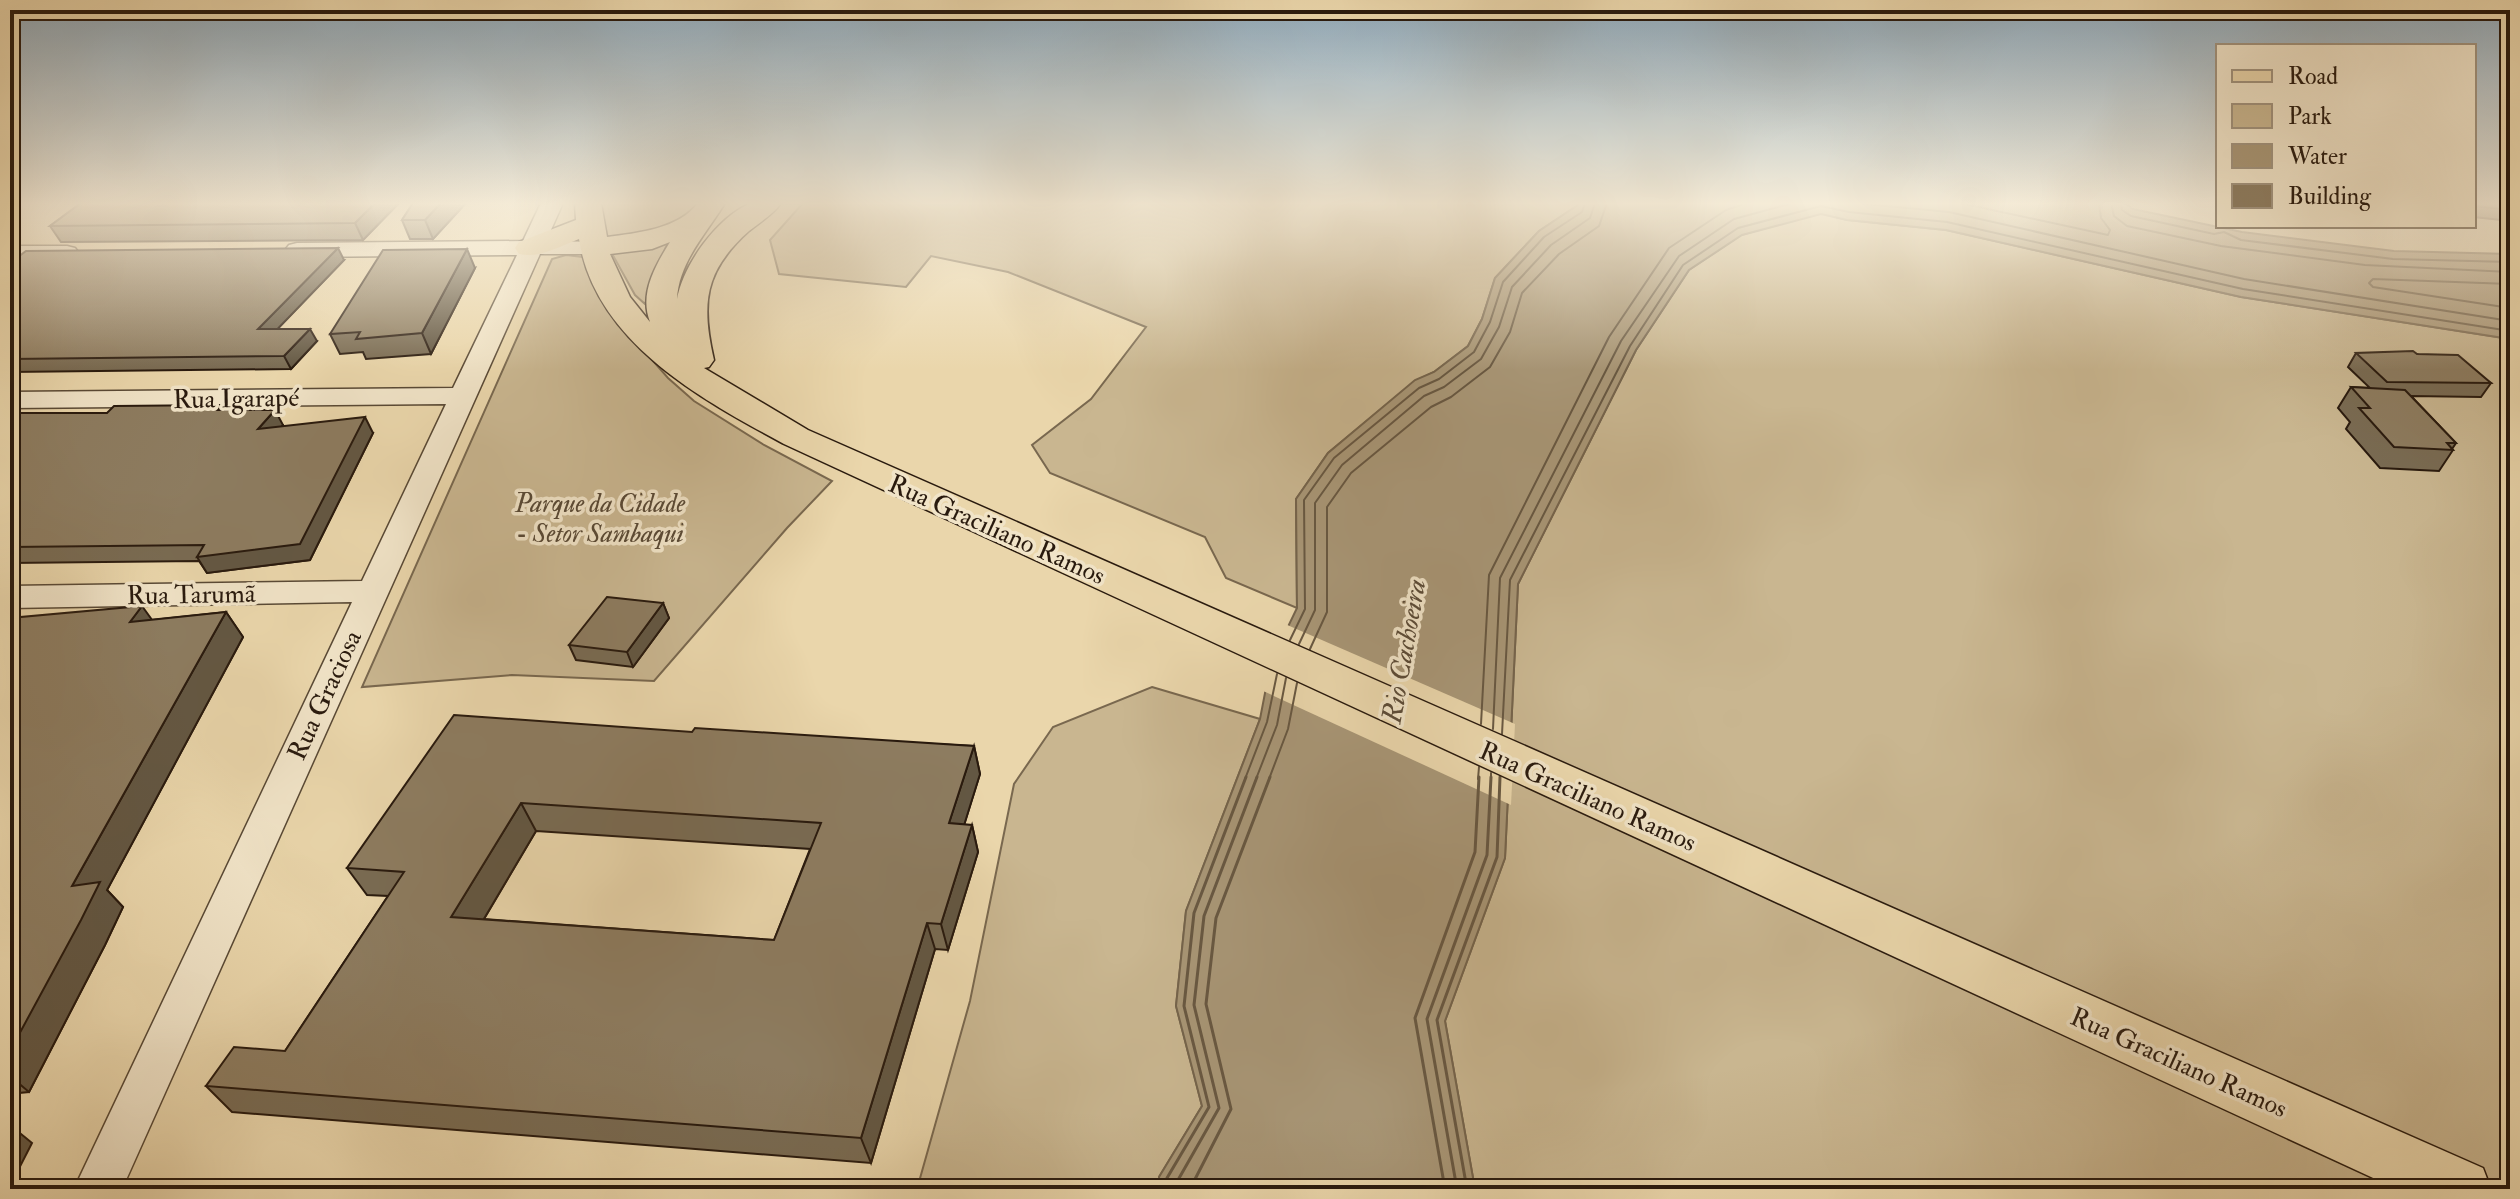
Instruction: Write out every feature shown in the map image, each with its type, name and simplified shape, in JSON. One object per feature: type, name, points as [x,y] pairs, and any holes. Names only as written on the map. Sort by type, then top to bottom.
[{"type":"main road","name":"Rua Graciliano Ramos","points":[[601,259],[608,283],[637,327],[663,353],[796,437],[2462,1189]]},
{"type":"main road","name":"Rua Graciliano Ramos","points":[[677,259],[663,281],[659,305],[664,326],[710,382]]},
{"type":"main road","points":[[708,259],[695,282],[688,309],[690,332],[710,382]]},
{"type":"street","name":"Rua Graciosa","points":[[98,1189],[524,259]]},
{"type":"street","name":"Rua Igarapé","points":[[10,400],[461,396]]},
{"type":"street","name":"Rua Tarumã","points":[[10,597],[372,591]]},
{"type":"green space","name":"Parque da Cidade - Setor Sambaqui","points":[[552,259],[584,259],[611,313],[668,378],[694,401],[764,445],[832,481],[654,681],[512,675],[362,687]]},
{"type":"green space","points":[[615,259],[661,259],[645,304],[635,295]]},
{"type":"green space","points":[[775,259],[929,259],[906,287],[779,274]]},
{"type":"green space","points":[[945,259],[1513,259],[1495,278],[1482,319],[1468,346],[1434,372],[1415,381],[1328,453],[1296,499],[1297,608],[1226,578],[1205,537],[1050,473],[1032,445],[1091,399],[1146,327],[1008,272]]},
{"type":"green space","points":[[1705,259],[2073,259],[2241,297],[2510,339],[2510,1189],[1475,1189],[1445,1021],[1505,858],[1518,584],[1636,350],[1689,270]]},
{"type":"green space","points":[[1152,687],[1260,719],[1186,911],[1176,1006],[1202,1106],[1159,1177],[1160,1189],[917,1189],[970,1001],[1014,784],[1053,727]]},
{"type":"water","name":"Rio Cachoeira","points":[[1513,259],[1706,259],[1689,270],[1636,350],[1518,584],[1505,858],[1445,1021],[1475,1189],[1160,1189],[1159,1177],[1202,1106],[1176,1006],[1186,911],[1260,719],[1271,662],[1297,608],[1296,499],[1328,453],[1415,380],[1434,372],[1468,346],[1482,319],[1495,278]]},
{"type":"water","points":[[2073,259],[2510,259],[2510,339],[2241,297]]},
{"type":"pier","points":[[1285,624],[1515,724],[1511,805],[1261,690],[1267,660]]},
{"type":"building","points":[[327,259],[258,329],[310,329],[284,356],[10,359],[10,260]]},
{"type":"building","points":[[377,259],[462,259],[422,333],[356,339],[360,332],[330,334]]},
{"type":"building","points":[[2413,351],[2417,354],[2458,355],[2491,383],[2387,382],[2356,353]]},
{"type":"building","points":[[2351,387],[2405,390],[2456,443],[2447,443],[2453,450],[2394,447],[2359,408],[2370,408]]},
{"type":"building","points":[[222,405],[218,410],[275,410],[258,429],[365,417],[300,544],[197,557],[204,545],[10,547],[10,413],[107,413],[114,406]]},
{"type":"building","points":[[607,597],[663,603],[627,652],[569,645]]},
{"type":"building","points":[[142,606],[130,622],[226,612],[72,886],[100,882],[10,1051],[10,618]]},
{"type":"building","points":[[454,715],[692,732],[695,728],[974,746],[949,823],[972,825],[941,924],[927,923],[861,1138],[206,1086],[234,1047],[285,1051],[404,872],[347,868]],"holes":[[[521,803],[821,823],[774,940],[451,917]]]}]
